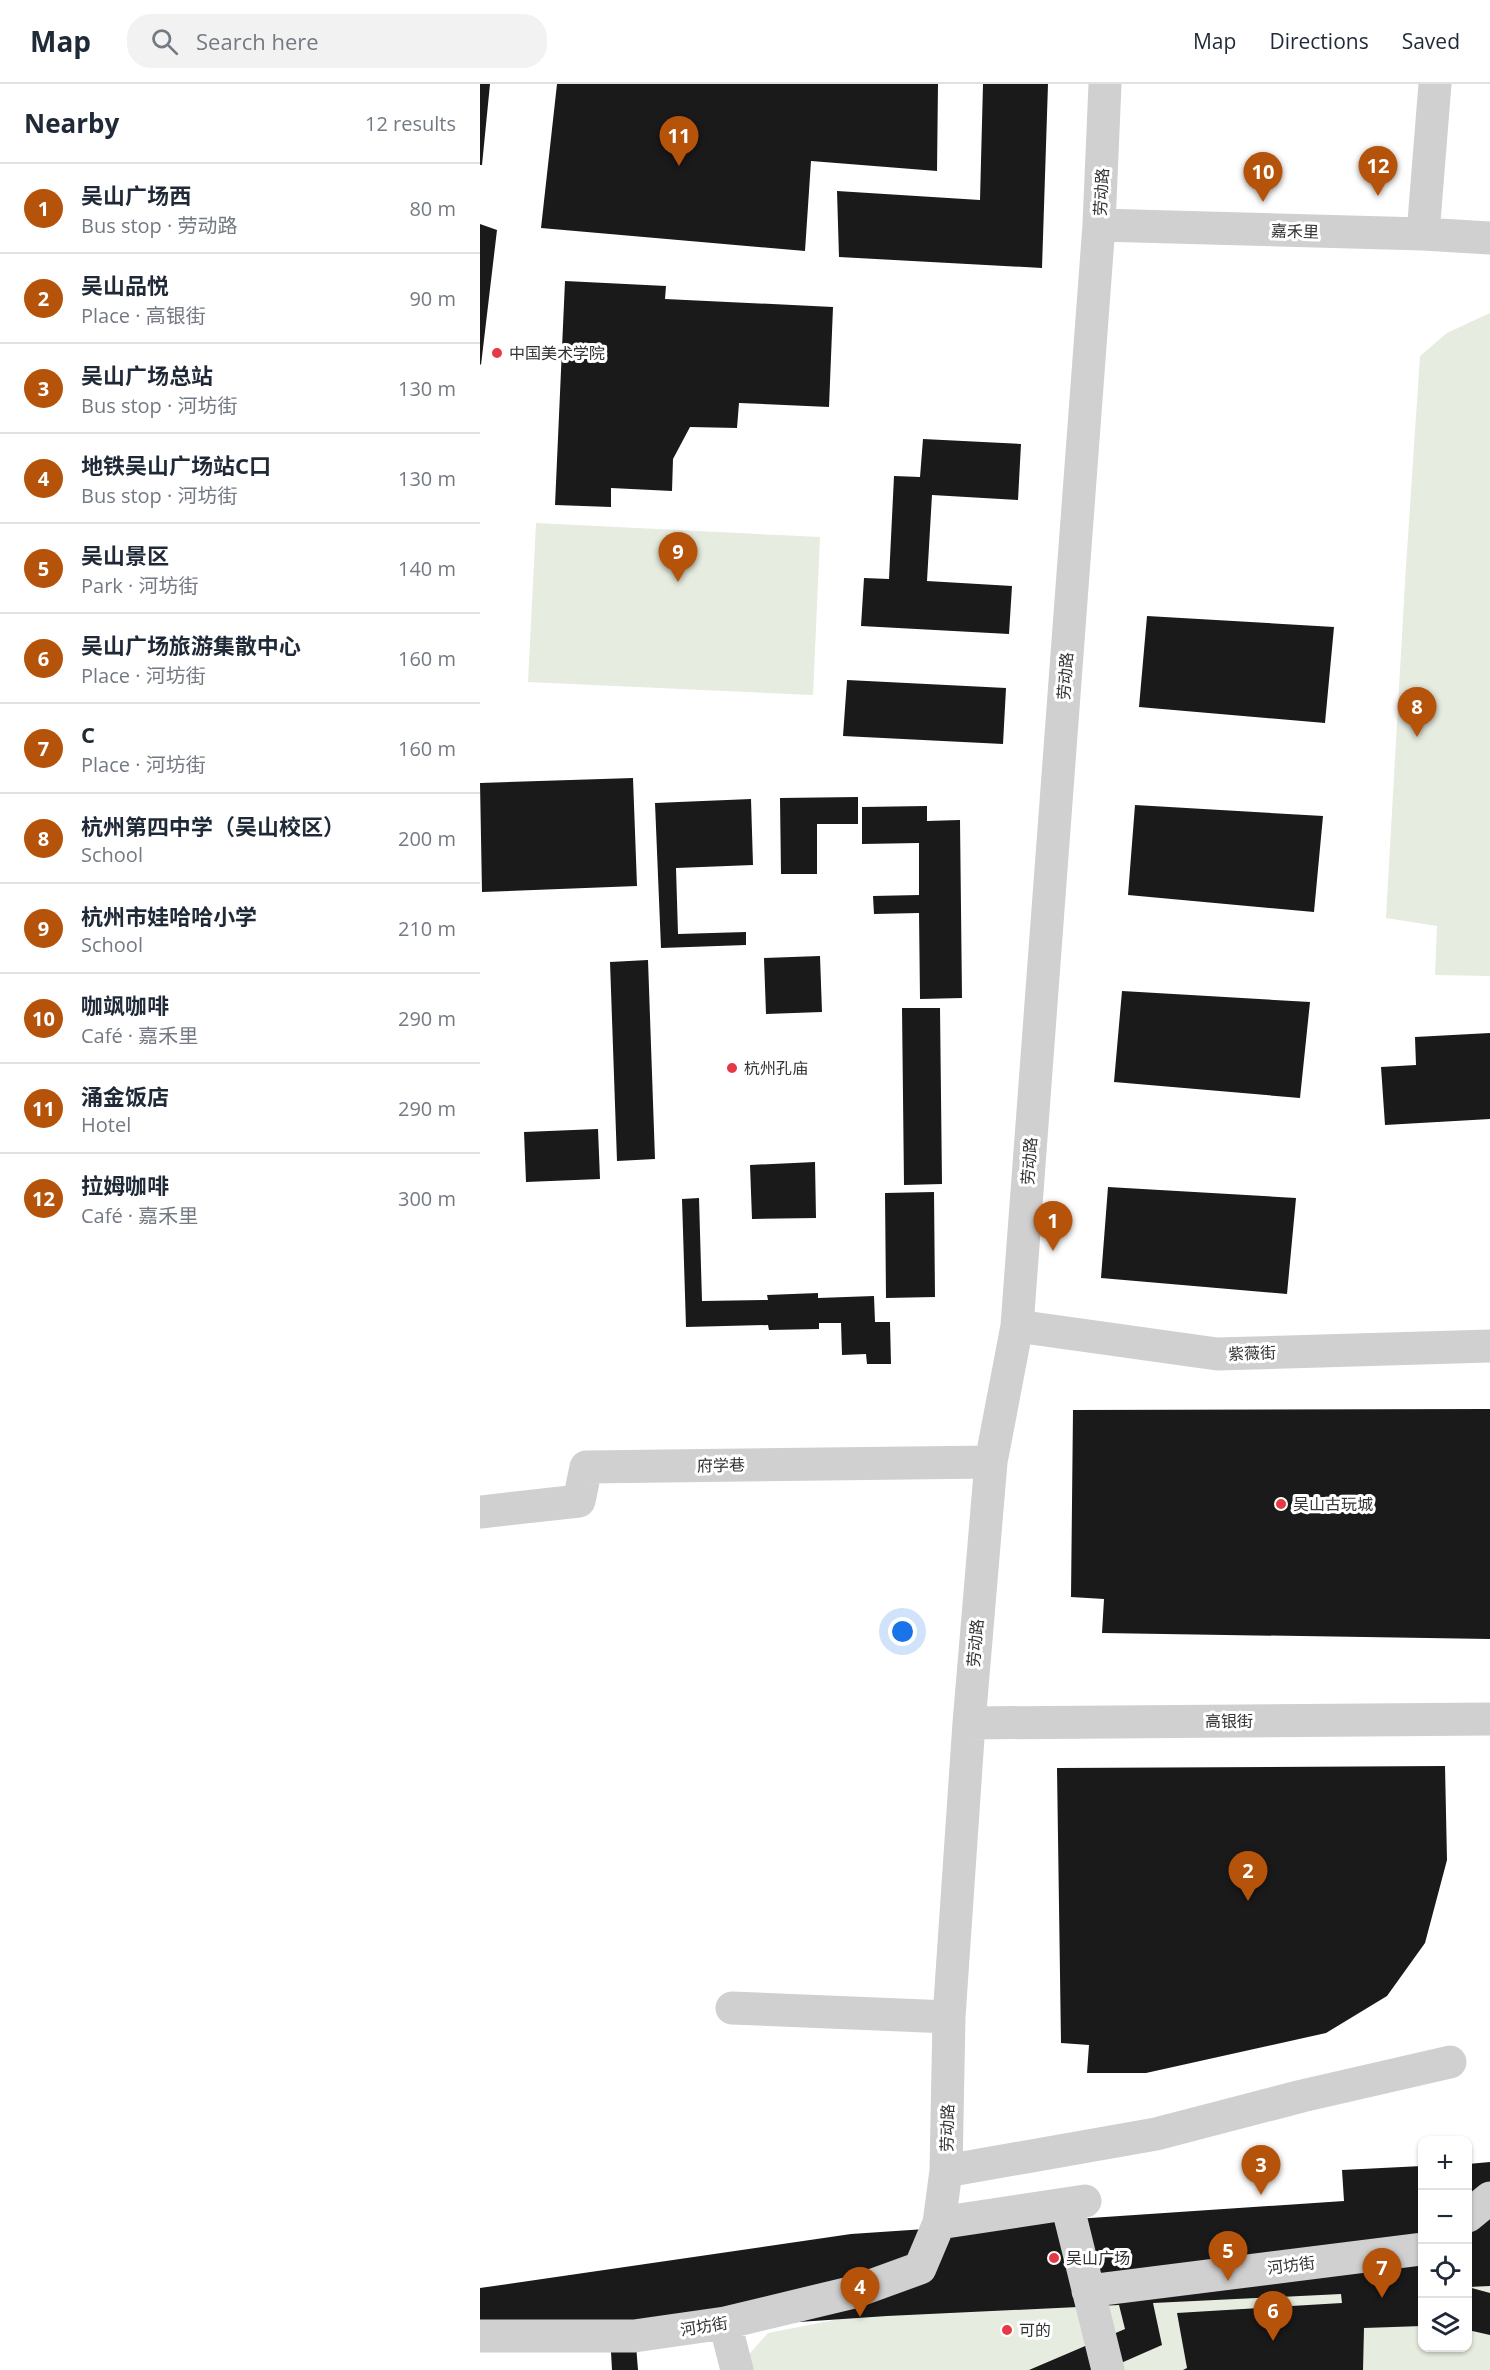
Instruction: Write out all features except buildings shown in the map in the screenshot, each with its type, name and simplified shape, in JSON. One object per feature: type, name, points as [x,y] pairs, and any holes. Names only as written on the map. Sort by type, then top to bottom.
[{"type":"street","name":"劳动路","points":[[920,2268],[939,2223],[946,2171],[950,2017],[969,1723],[991,1462],[1017,1326],[1099,225],[1106,84]]},
{"type":"street","points":[[1423,234],[1435,84]]},
{"type":"street","name":"嘉禾里","points":[[1099,225],[1490,238]]},
{"type":"street","name":"紫薇街","points":[[1017,1326],[1217,1354],[1490,1346]]},
{"type":"street","name":"府学巷","points":[[480,1512],[579,1502],[586,1467],[991,1462]]},
{"type":"street","name":"高银街","points":[[969,1723],[1490,1719]]},
{"type":"street","points":[[732,2008],[950,2017]]},
{"type":"street","points":[[946,2171],[1156,2134],[1302,2096],[1450,2062]]},
{"type":"street","points":[[1472,2212],[1490,2198]]},
{"type":"street","points":[[939,2223],[1076,2203],[1088,2291],[1108,2370]]},
{"type":"street","name":"河坊街","points":[[1088,2291],[1418,2249]]},
{"type":"street","name":"河坊街","points":[[480,2336],[634,2336],[725,2323],[854,2292],[920,2268]]},
{"type":"street","points":[[725,2323],[737,2370]]},
{"type":"shaded area","points":[[1490,313],[1490,976],[1435,975],[1437,926],[1386,918],[1420,356],[1447,333]]},
{"type":"shaded area","points":[[536,523],[820,537],[813,695],[528,682]]},
{"type":"shaded area","points":[[1490,2214],[1490,2370],[735,2370],[768,2333],[1301,2229],[1418,2219],[1418,2352],[1472,2352],[1472,2216]]},
{"type":"place","name":"涌金饭店","points":[[679,166]]},
{"type":"place","name":"拉姆咖啡","points":[[1378,196]]},
{"type":"place","name":"咖飒咖啡","points":[[1263,202]]},
{"type":"place","name":"中国美术学院","points":[[497,353]]},
{"type":"place","name":"杭州市娃哈哈小学","points":[[678,582]]},
{"type":"place","name":"杭州第四中学（吴山校区）","points":[[1417,737]]},
{"type":"place","name":"杭州孔庙","points":[[732,1068]]},
{"type":"place","name":"吴山广场西","points":[[1053,1251]]},
{"type":"place","name":"吴山古玩城","points":[[1281,1504]]},
{"type":"place","name":"吴山品悦","points":[[1248,1901]]},
{"type":"place","name":"吴山广场总站","points":[[1261,2195]]},
{"type":"place","name":"吴山广场","points":[[1054,2258]]},
{"type":"place","name":"吴山景区","points":[[1228,2281]]},
{"type":"place","name":"C","points":[[1382,2298]]},
{"type":"place","name":"地铁吴山广场站C口","points":[[860,2317]]},
{"type":"place","name":"可的","points":[[1007,2330]]},
{"type":"place","name":"吴山广场旅游集散中心","points":[[1273,2341]]}]
